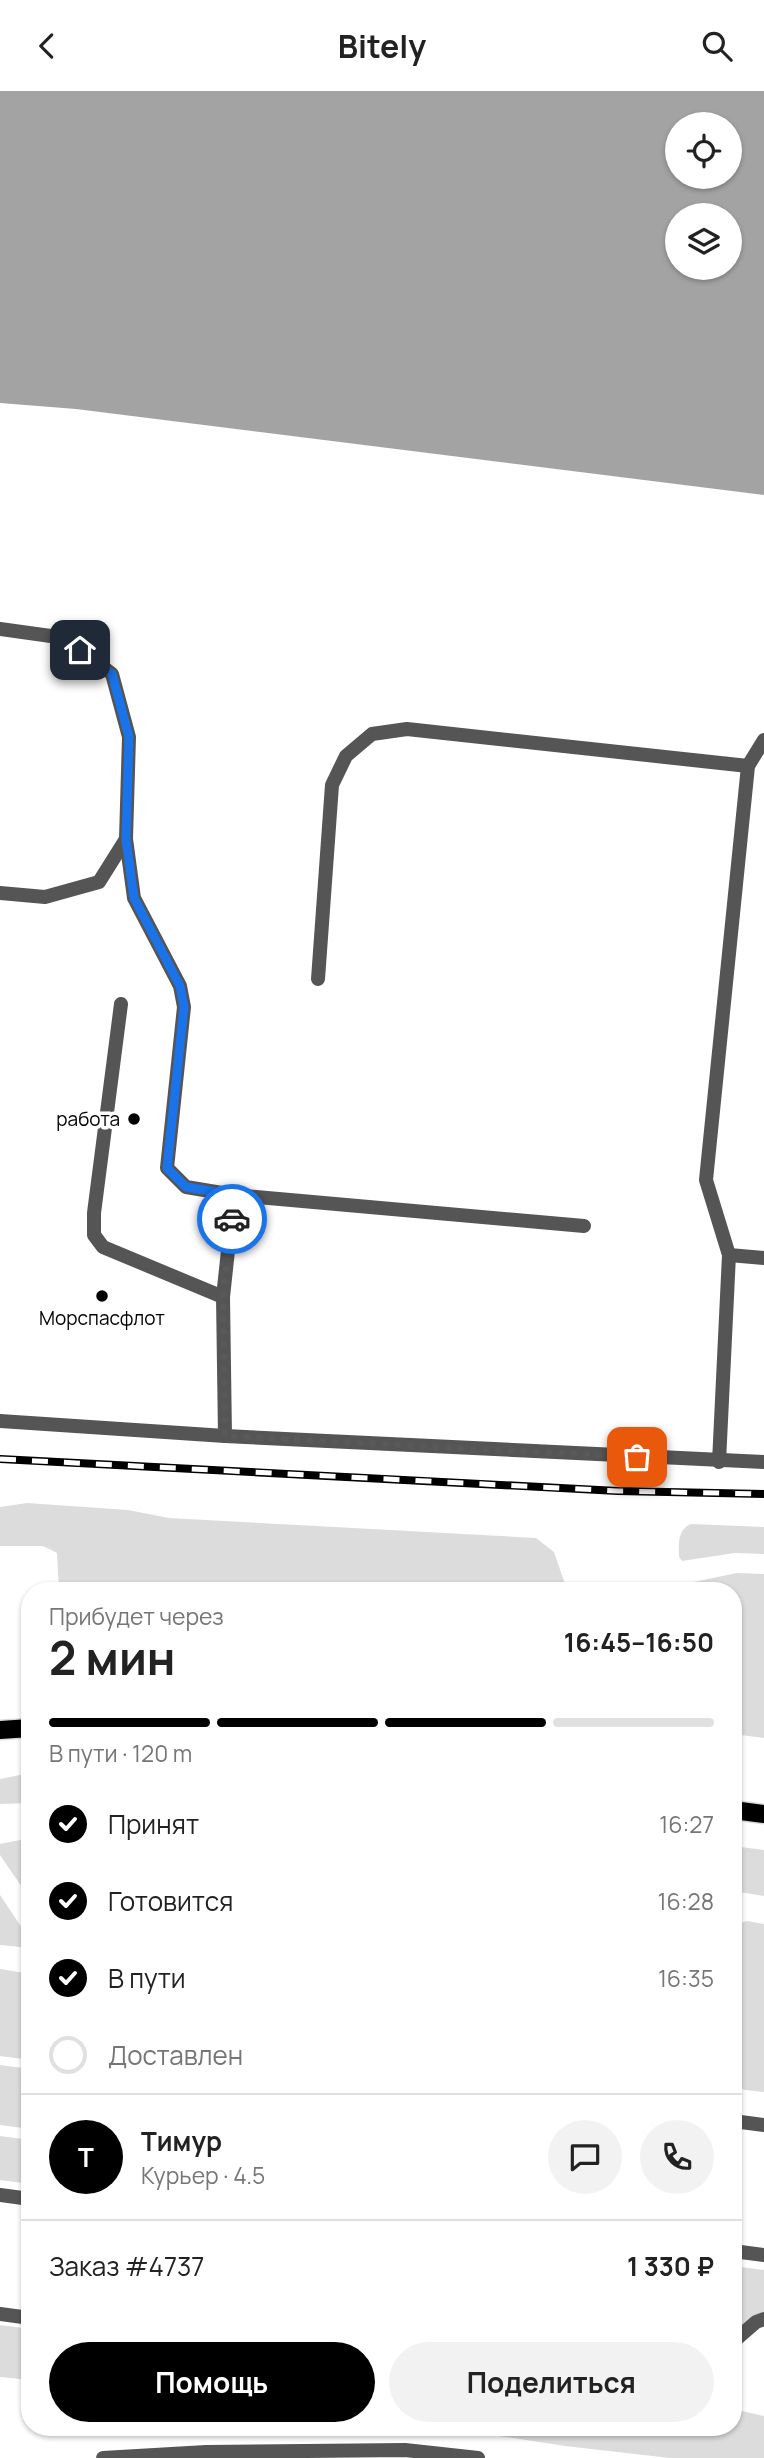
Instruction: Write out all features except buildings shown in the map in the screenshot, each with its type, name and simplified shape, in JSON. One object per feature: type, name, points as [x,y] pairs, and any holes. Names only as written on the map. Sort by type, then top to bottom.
[{"type":"main road","points":[[0,1730],[21,1729]]},
{"type":"main road","points":[[742,1811],[764,1814]]},
{"type":"street","points":[[0,629],[65,638],[112,674],[129,737],[126,839],[134,898],[180,986],[184,1007],[167,1168],[186,1187],[234,1195],[584,1226]]},
{"type":"street","points":[[318,979],[332,785],[346,756],[372,734],[407,729],[748,766]]},
{"type":"street","points":[[719,1462],[729,1255],[706,1180],[748,766],[764,740]]},
{"type":"street","points":[[0,893],[45,897],[99,882],[126,839]]},
{"type":"street","points":[[121,1004],[94,1213],[94,1235],[103,1247],[223,1297]]},
{"type":"street","points":[[225,1436],[223,1297],[234,1195]]},
{"type":"street","points":[[729,1255],[764,1258]]},
{"type":"street","points":[[0,1421],[225,1436],[719,1462],[764,1462]]},
{"type":"street","points":[[742,2121],[764,2125]]},
{"type":"street","points":[[0,2195],[21,2198]]},
{"type":"street","points":[[742,2252],[764,2255]]},
{"type":"street","points":[[0,2314],[21,2317]]},
{"type":"street","points":[[742,2334],[764,2319]]},
{"type":"street","points":[[103,2458],[206,2452],[405,2450],[478,2458]]},
{"type":"shaded area","points":[[0,91],[764,91],[764,495],[76,409],[0,403]]},
{"type":"shaded area","points":[[27,1503],[128,1510],[169,1518],[536,1538],[554,1552],[564,1582],[59,1582],[57,1553],[43,1546],[0,1546],[0,1507]]},
{"type":"shaded area","points":[[691,1524],[764,1527],[764,1554],[735,1553],[682,1561],[679,1557],[680,1538],[683,1530]]},
{"type":"shaded area","points":[[737,1573],[764,1574],[764,1738],[742,1735],[742,1582],[694,1582]]},
{"type":"shaded area","points":[[21,1775],[21,1803],[0,1804],[0,1779]]},
{"type":"shaded area","points":[[21,1840],[21,1886],[0,1855],[0,1844]]},
{"type":"shaded area","points":[[742,1847],[764,1850],[764,1896],[742,1892]]},
{"type":"shaded area","points":[[0,1895],[21,1926],[21,1947],[0,1945]]},
{"type":"shaded area","points":[[742,1922],[764,1924],[764,2092],[742,2089]]},
{"type":"shaded area","points":[[0,1969],[21,1972],[21,2059],[0,2056]]},
{"type":"shaded area","points":[[0,2065],[21,2068],[21,2128],[0,2125]]},
{"type":"shaded area","points":[[0,2136],[21,2139],[21,2183],[0,2180]]},
{"type":"shaded area","points":[[742,2267],[764,2270],[764,2319],[742,2325]]},
{"type":"shaded area","points":[[0,2325],[21,2328],[21,2379],[0,2377]]},
{"type":"shaded area","points":[[742,2411],[764,2416],[764,2458],[670,2458],[499,2436],[742,2436]]},
{"type":"railway","points":[[0,1459],[618,1491],[764,1494]]},
{"type":"way so far","points":[[232,1219],[223,1297],[225,1436],[637,1457]]},
{"type":"place","name":"работа","points":[[134,1119]]},
{"type":"place","name":"Морспасфлот","points":[[102,1296]]},
{"type":"route","points":[[80,650],[112,674],[129,737],[126,839],[134,898],[180,986],[184,1007],[167,1168],[186,1187],[234,1195],[232,1219]]}]
